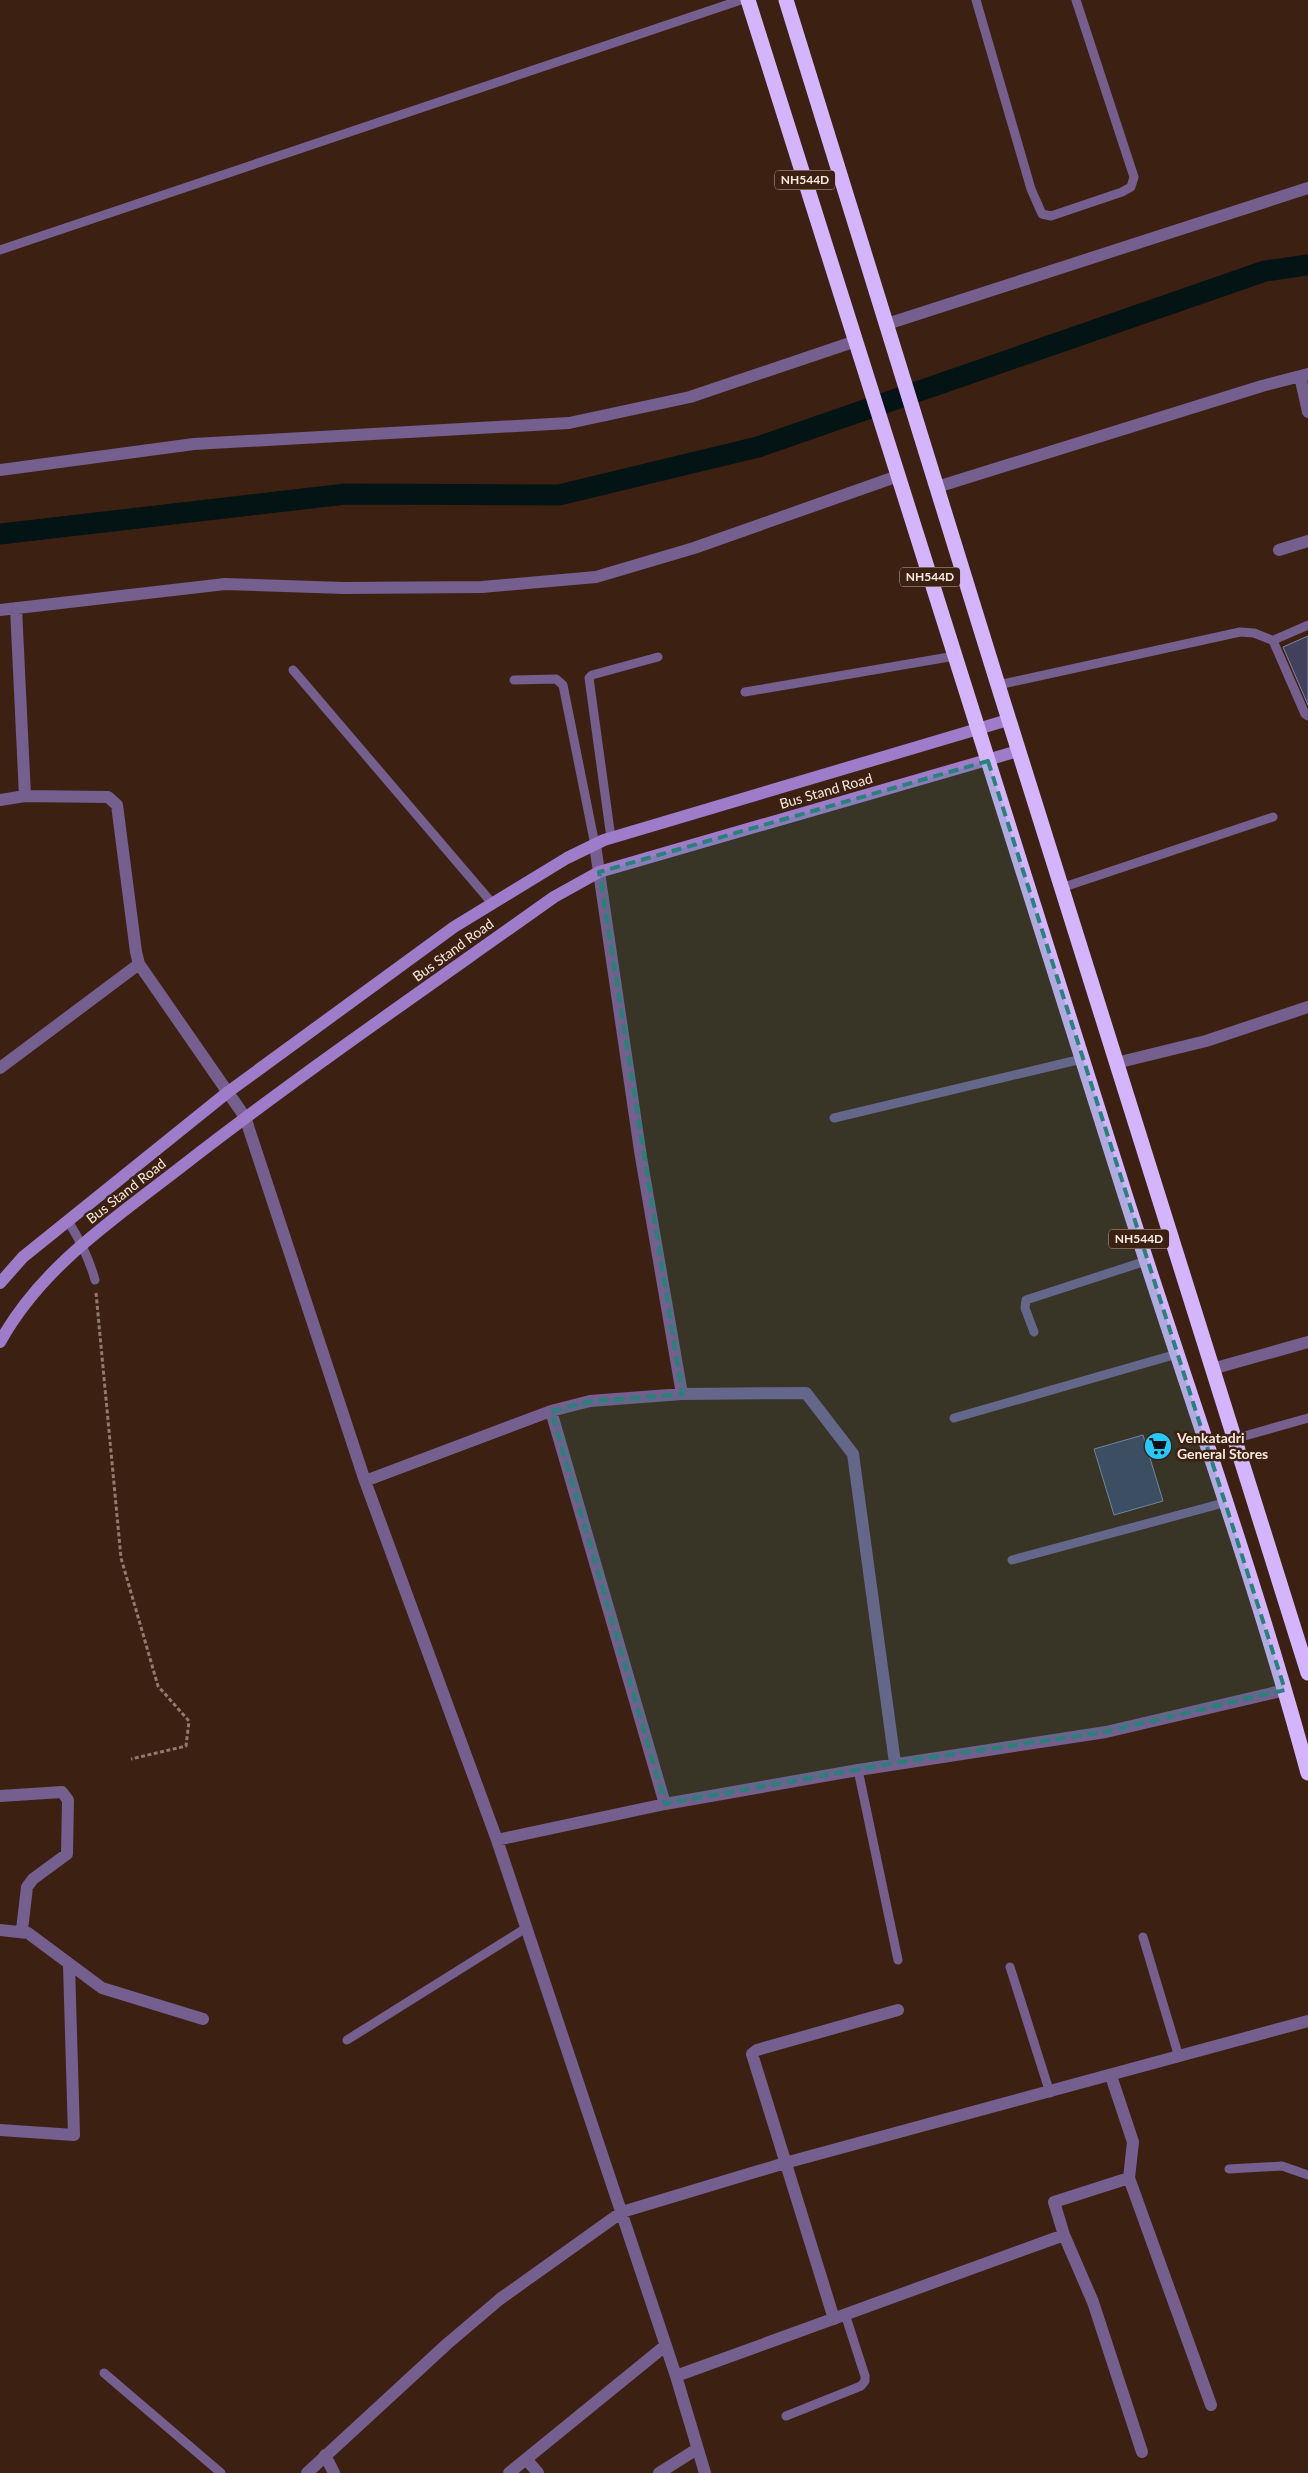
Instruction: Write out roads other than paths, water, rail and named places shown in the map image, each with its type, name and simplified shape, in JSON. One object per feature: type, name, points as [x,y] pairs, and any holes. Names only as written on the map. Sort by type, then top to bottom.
[{"type":"highway","name":"NH544D","points":[[748,0],[1146,1261],[1227,1502],[1285,1690],[1308,1773]]},
{"type":"highway","name":"NH544D","points":[[786,0],[1008,720],[1234,1439],[1304,1647],[1308,1673]]},
{"type":"street","points":[[887,324],[1308,188]]},
{"type":"street","points":[[0,470],[194,444],[569,423],[690,397],[856,341]]},
{"type":"street","points":[[937,487],[1304,375],[1308,412]]},
{"type":"street","points":[[0,610],[225,584],[344,588],[482,587],[596,577],[694,548],[898,476]]},
{"type":"street","points":[[1279,550],[1308,541]]},
{"type":"street","points":[[16,608],[25,796]]},
{"type":"street","name":"Bus Stand Road","points":[[0,1283],[23,1257],[228,1092],[454,927],[567,858],[611,838],[1008,720]]},
{"type":"street","name":"Bus Stand Road","points":[[0,1342],[29,1297],[82,1244],[245,1117],[554,897],[599,872],[1018,751]]},
{"type":"street","points":[[0,800],[25,796],[108,797],[117,805],[139,964],[245,1117],[365,1481],[497,1840],[676,2376],[705,2473]]},
{"type":"street","points":[[595,845],[641,1157],[682,1394]]},
{"type":"street","points":[[0,1068],[139,964]]},
{"type":"street","points":[[1116,1063],[1206,1040],[1308,1007]]},
{"type":"street","points":[[1212,1369],[1308,1342]]},
{"type":"street","points":[[365,1481],[551,1411],[590,1401],[682,1394],[806,1393],[853,1454],[895,1763]]},
{"type":"street","points":[[551,1411],[665,1804]]},
{"type":"street","points":[[497,1840],[665,1804],[895,1763],[1106,1732],[1285,1690]]},
{"type":"street","points":[[0,1796],[62,1792],[68,1800],[67,1854],[33,1879],[27,1887],[22,1930]]},
{"type":"street","points":[[0,1930],[22,1930],[28,1933],[102,1988],[203,2019]]},
{"type":"street","points":[[0,2130],[74,2135],[70,1965]]},
{"type":"street","points":[[840,2316],[785,2163],[753,2057],[754,2051],[898,2010]]},
{"type":"street","points":[[307,2473],[447,2344],[500,2299],[622,2212],[785,2163],[1050,2093],[1308,2021]]},
{"type":"street","points":[[1111,2076],[1133,2142],[1129,2178],[1211,2405]]},
{"type":"street","points":[[1129,2178],[1054,2202],[1064,2234],[1092,2302],[1142,2452]]},
{"type":"street","points":[[676,2376],[1064,2234]]},
{"type":"street","points":[[509,2473],[665,2346]]},
{"type":"street","points":[[659,2473],[697,2449]]},
{"type":"street","points":[[325,2455],[334,2473]]},
{"type":"street","points":[[526,2459],[538,2473]]},
{"type":"lane","points":[[0,250],[741,0]]},
{"type":"lane","points":[[976,0],[1030,189],[1042,214],[1051,216],[1122,192],[1130,187],[1134,177],[1076,0]]},
{"type":"lane","points":[[1274,641],[1308,625]]},
{"type":"lane","points":[[998,685],[1240,632],[1254,633],[1274,641],[1305,714],[1308,716]]},
{"type":"lane","points":[[745,692],[955,656]]},
{"type":"lane","points":[[611,838],[589,678],[592,675],[658,657]]},
{"type":"lane","points":[[293,670],[492,903]]},
{"type":"lane","points":[[514,680],[556,679],[564,685],[595,845]]},
{"type":"lane","points":[[1061,888],[1273,817]]},
{"type":"lane","points":[[834,1118],[1082,1059]]},
{"type":"lane","points":[[68,1221],[91,1262],[95,1280]]},
{"type":"lane","points":[[1034,1332],[1025,1308],[1026,1300],[1146,1261]]},
{"type":"lane","points":[[954,1418],[1177,1354]]},
{"type":"lane","points":[[1234,1439],[1308,1418]]},
{"type":"lane","points":[[1012,1560],[1227,1502]]},
{"type":"lane","points":[[858,1770],[898,1960]]},
{"type":"lane","points":[[347,2040],[526,1928]]},
{"type":"lane","points":[[1142,1937],[1179,2057]]},
{"type":"lane","points":[[1010,1967],[1050,2093]]},
{"type":"lane","points":[[1229,2169],[1282,2166],[1308,2175]]},
{"type":"lane","points":[[786,2416],[861,2386],[865,2381],[865,2376],[840,2316]]},
{"type":"lane","points":[[104,2373],[220,2473]]},
{"type":"waterway","points":[[0,534],[346,494],[559,495],[758,447],[1265,271],[1308,265]]},
{"type":"place","name":"Venkatadri General Stores","points":[[1158,1446]]}]
